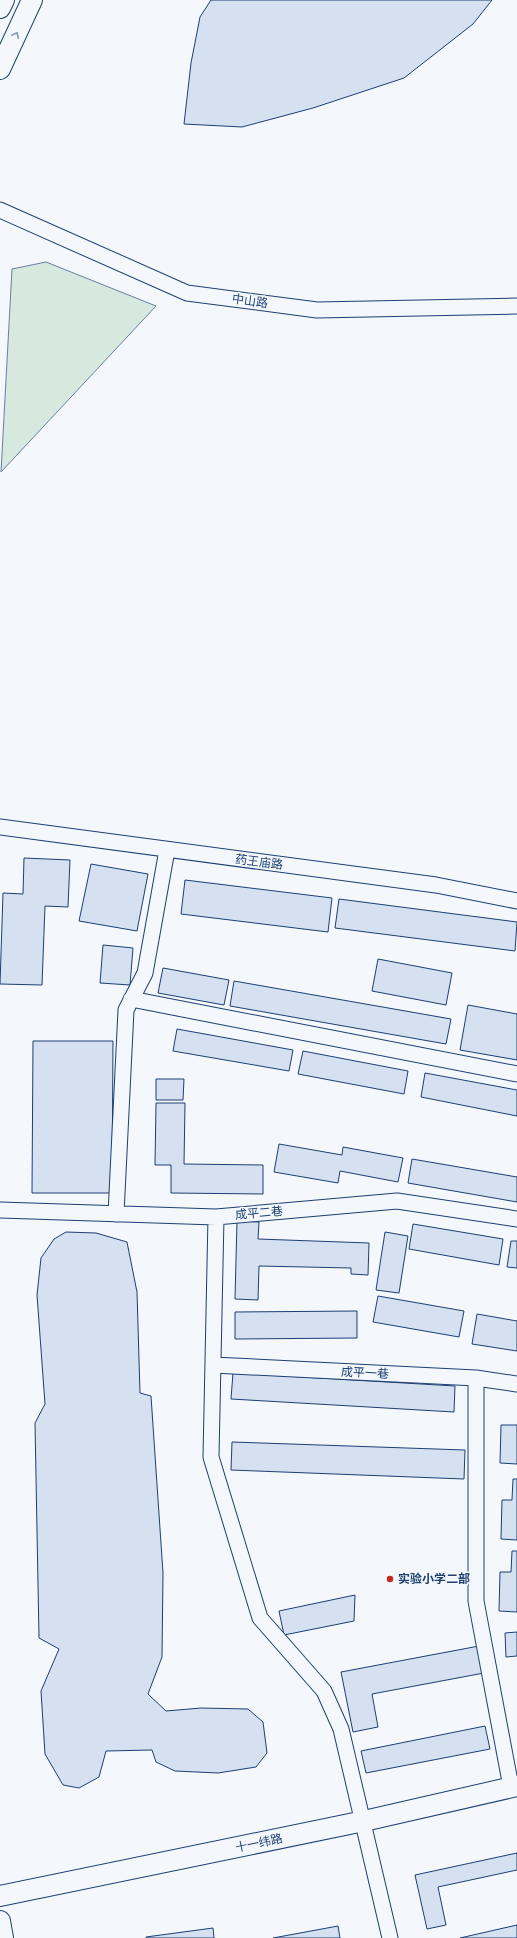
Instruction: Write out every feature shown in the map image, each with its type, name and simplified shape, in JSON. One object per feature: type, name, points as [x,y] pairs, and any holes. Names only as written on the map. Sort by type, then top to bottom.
[{"type":"main road","points":[[0,8],[4,0]]},
{"type":"main road","points":[[0,69],[32,0]]},
{"type":"main road","name":"十一纬路","points":[[0,1896],[364,1821],[514,1786]]},
{"type":"main road","points":[[0,1921],[3,1938]]},
{"type":"street","name":"中山路","points":[[0,210],[187,293],[317,310],[517,306]]},
{"type":"street","name":"药王庙路","points":[[0,827],[436,885],[517,900]]},
{"type":"street","points":[[116,1214],[126,1010],[145,973],[167,850]]},
{"type":"street","points":[[131,999],[517,1074]]},
{"type":"street","name":"成平二巷","points":[[0,1210],[216,1217],[398,1201],[517,1219]]},
{"type":"street","points":[[216,1217],[211,1457],[260,1618],[324,1691],[341,1728],[364,1821],[390,1938]]},
{"type":"street","name":"成平一巷","points":[[213,1365],[476,1378],[517,1384]]},
{"type":"street","points":[[476,1378],[476,1601],[514,1786]]},
{"type":"shaded area","points":[[46,262],[156,306],[1,472],[12,269]]},
{"type":"building","points":[[211,0],[492,0],[473,24],[404,78],[313,108],[242,127],[184,124],[191,63],[200,17]]},
{"type":"building","points":[[24,858],[70,860],[68,907],[45,906],[42,985],[0,984],[3,893],[23,894]]},
{"type":"building","points":[[91,864],[148,874],[137,931],[79,921]]},
{"type":"building","points":[[185,880],[332,898],[328,932],[181,914]]},
{"type":"building","points":[[339,899],[517,922],[515,951],[335,928]]},
{"type":"building","points":[[103,945],[133,948],[130,985],[100,983]]},
{"type":"building","points":[[378,959],[452,973],[446,1005],[372,991]]},
{"type":"building","points":[[163,968],[229,980],[224,1005],[158,993]]},
{"type":"building","points":[[234,981],[451,1019],[446,1044],[230,1006]]},
{"type":"building","points":[[468,1005],[517,1014],[517,1060],[460,1050]]},
{"type":"building","points":[[177,1029],[293,1050],[289,1071],[173,1051]]},
{"type":"building","points":[[33,1041],[113,1041],[112,1193],[32,1193]]},
{"type":"building","points":[[303,1051],[408,1071],[404,1094],[298,1074]]},
{"type":"building","points":[[425,1073],[517,1090],[517,1116],[421,1097]]},
{"type":"building","points":[[156,1079],[184,1079],[183,1100],[156,1100]]},
{"type":"building","points":[[156,1103],[185,1103],[184,1164],[263,1165],[263,1194],[171,1193],[171,1165],[155,1165]]},
{"type":"building","points":[[279,1144],[342,1155],[343,1147],[403,1158],[398,1182],[340,1171],[338,1183],[274,1172]]},
{"type":"building","points":[[412,1159],[517,1177],[517,1202],[408,1183]]},
{"type":"building","points":[[237,1221],[259,1222],[258,1239],[369,1243],[368,1275],[351,1274],[351,1268],[259,1266],[258,1300],[235,1299]]},
{"type":"building","points":[[413,1224],[503,1239],[499,1265],[409,1249]]},
{"type":"building","points":[[66,1232],[96,1233],[127,1242],[137,1292],[140,1393],[151,1396],[163,1573],[162,1657],[148,1694],[166,1711],[201,1708],[248,1709],[263,1722],[267,1753],[256,1767],[218,1773],[175,1771],[156,1762],[152,1750],[106,1751],[99,1777],[79,1788],[63,1785],[45,1754],[41,1691],[59,1649],[39,1638],[35,1423],[45,1404],[37,1295],[41,1258],[54,1239]]},
{"type":"building","points":[[385,1232],[408,1236],[399,1293],[376,1290]]},
{"type":"building","points":[[511,1241],[517,1241],[517,1268],[507,1267]]},
{"type":"building","points":[[378,1296],[464,1311],[459,1337],[373,1322]]},
{"type":"building","points":[[357,1311],[357,1338],[235,1339],[235,1312]]},
{"type":"building","points":[[477,1314],[517,1321],[517,1351],[472,1344]]},
{"type":"building","points":[[233,1373],[455,1386],[454,1412],[231,1399]]},
{"type":"building","points":[[501,1425],[517,1425],[517,1464],[500,1463]]},
{"type":"building","points":[[232,1442],[465,1450],[464,1479],[231,1470]]},
{"type":"building","points":[[513,1479],[517,1479],[517,1540],[501,1539],[502,1500],[512,1500]]},
{"type":"building","points":[[512,1551],[517,1551],[517,1612],[499,1611],[500,1572],[511,1572]]},
{"type":"building","points":[[355,1595],[354,1621],[284,1635],[279,1611]]},
{"type":"building","points":[[517,1632],[517,1656],[506,1657],[505,1633]]},
{"type":"building","points":[[479,1646],[484,1673],[372,1694],[378,1727],[353,1732],[341,1672]]},
{"type":"building","points":[[485,1726],[490,1749],[366,1773],[361,1751]]},
{"type":"building","points":[[517,1853],[517,1870],[438,1887],[446,1925],[427,1929],[415,1875]]},
{"type":"building","points":[[517,1925],[517,1938],[460,1938]]},
{"type":"building","points":[[338,1926],[340,1938],[273,1938]]},
{"type":"building","points":[[213,1928],[214,1938],[146,1938],[146,1937]]},
{"type":"place","name":"实验小学二部","points":[[390,1579]]}]
